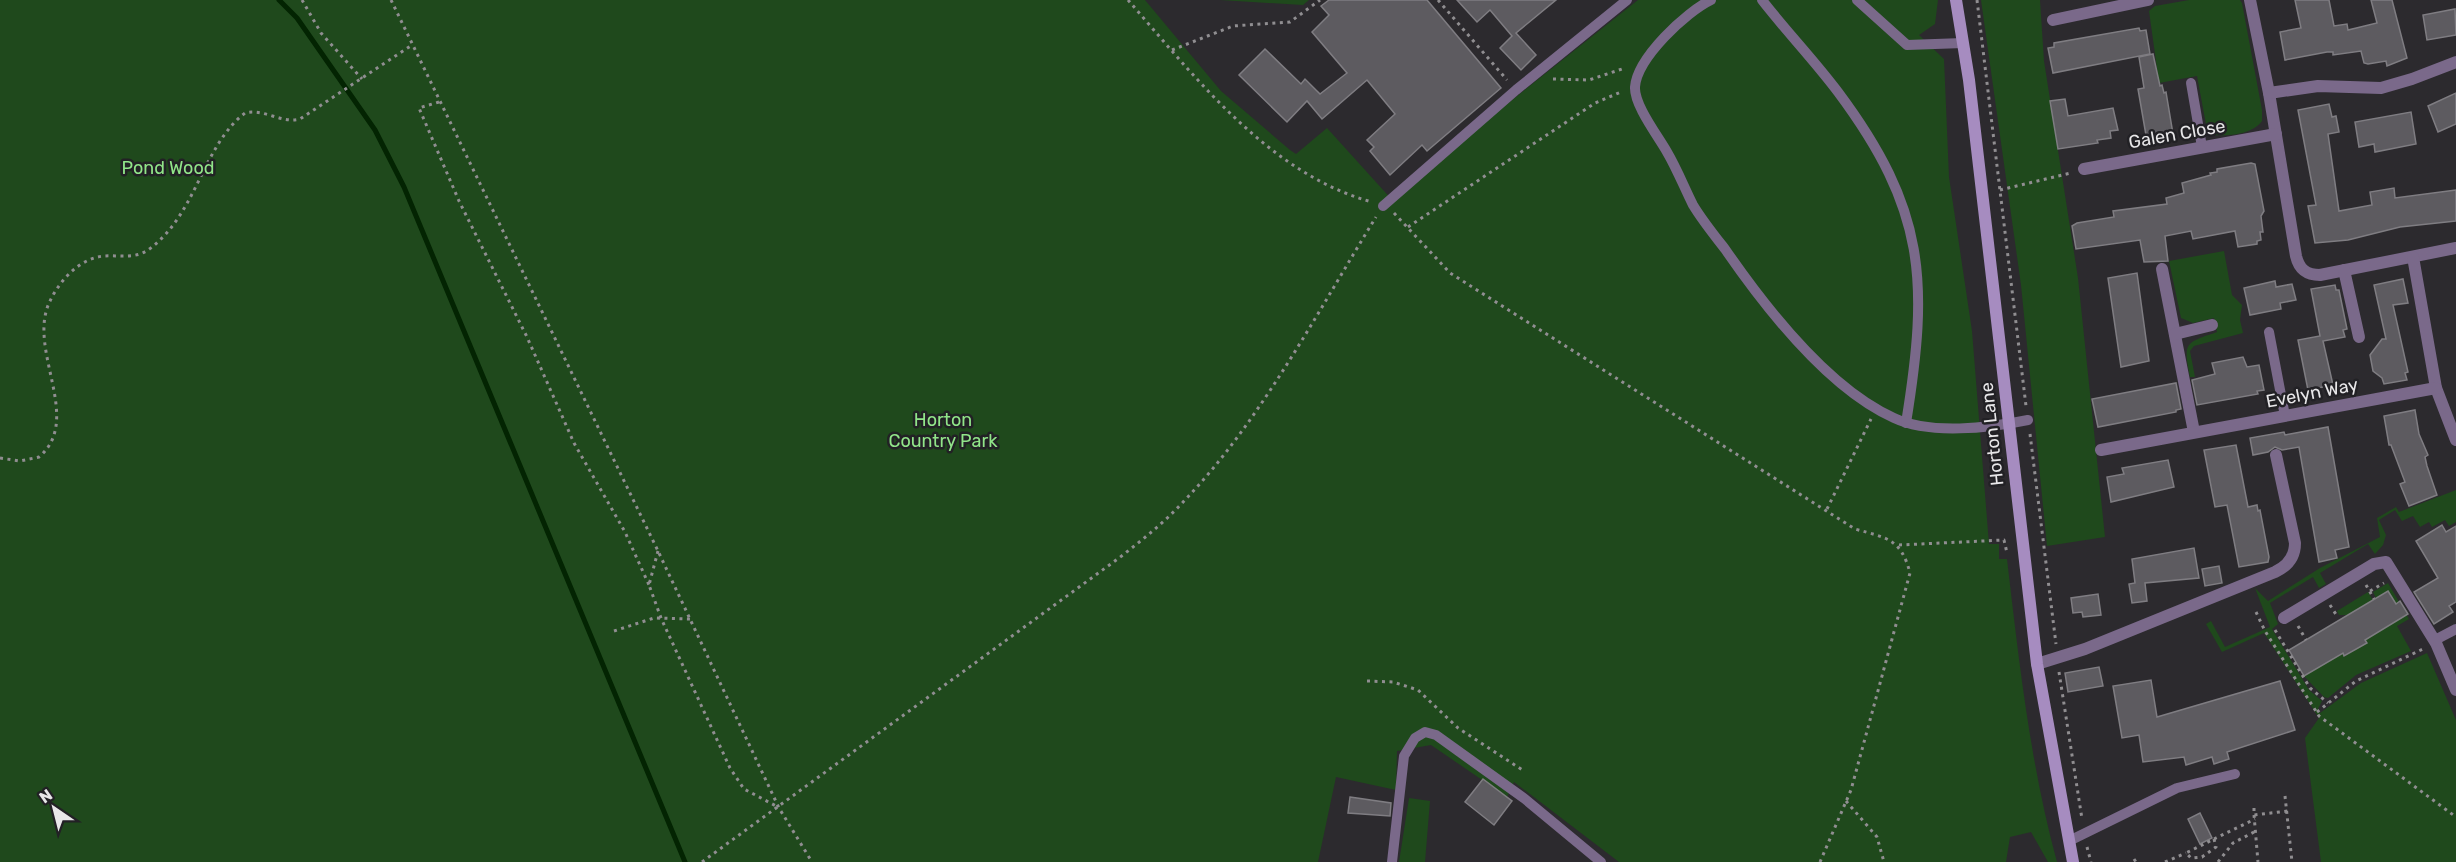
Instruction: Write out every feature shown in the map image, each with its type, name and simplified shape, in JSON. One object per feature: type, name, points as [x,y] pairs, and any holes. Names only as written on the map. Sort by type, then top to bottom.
[{"type":"street","name":"Horton Lane","points":[[1956,0],[2037,664],[2073,862]]},
{"type":"street","points":[[2053,20],[2148,0]]},
{"type":"street","points":[[2250,0],[2300,266],[2312,274],[2456,248]]},
{"type":"street","points":[[2269,93],[2311,86],[2381,88],[2412,80],[2456,62]]},
{"type":"street","name":"Galen Close","points":[[2084,169],[2276,134]]},
{"type":"street","points":[[2413,257],[2436,388],[2456,440]]},
{"type":"street","points":[[2162,269],[2194,432]]},
{"type":"street","points":[[2344,270],[2359,337]]},
{"type":"street","points":[[2175,334],[2212,325]]},
{"type":"street","name":"Evelyn Way","points":[[2101,450],[2436,388]]},
{"type":"street","points":[[2037,664],[2085,649],[2268,575],[2287,564],[2294,552],[2295,543],[2276,455]]},
{"type":"street","points":[[2284,618],[2376,562],[2386,562],[2392,568],[2436,642],[2456,690]]},
{"type":"lane","points":[[1383,206],[1516,90],[1627,0]]},
{"type":"lane","points":[[1711,0],[1686,15],[1648,58],[1640,71],[1635,90],[1644,113],[1694,206],[1750,285],[1792,335],[1840,381],[1875,410],[1906,423],[1931,428],[2009,424],[2028,420]]},
{"type":"lane","points":[[1761,0],[1831,83],[1866,133],[1889,172],[1910,222],[1918,279],[1914,373],[1906,423]]},
{"type":"lane","points":[[1857,0],[1907,45],[1963,43]]},
{"type":"lane","points":[[2191,83],[2202,147]]},
{"type":"lane","points":[[2269,332],[2284,416]]},
{"type":"lane","points":[[2436,642],[2456,629]]},
{"type":"lane","points":[[1392,862],[1404,756],[1415,738],[1425,732],[1436,735],[1525,799],[1601,862]]},
{"type":"lane","points":[[2069,841],[2177,788],[2235,774]]},
{"type":"path","points":[[302,0],[321,33],[362,79]]},
{"type":"path","points":[[391,0],[658,551],[779,808],[812,862]]},
{"type":"path","points":[[1128,0],[1221,105],[1264,141],[1335,190],[1383,206],[1408,227],[1450,273],[1855,528],[1899,545],[2004,540],[2007,553]]},
{"type":"path","points":[[1172,50],[1237,25],[1290,22],[1320,0]]},
{"type":"path","points":[[1438,0],[1516,90]]},
{"type":"path","points":[[0,458],[20,461],[39,458],[56,435],[57,413],[44,324],[50,299],[70,273],[97,257],[133,256],[149,249],[180,216],[230,127],[245,113],[261,112],[293,121],[300,119],[412,45]]},
{"type":"path","points":[[1538,72],[1551,79],[1589,80],[1606,76],[1648,58]]},
{"type":"path","points":[[1408,227],[1595,103],[1616,93],[1635,90]]},
{"type":"path","points":[[439,102],[419,108],[459,201],[527,337],[574,443],[625,532],[661,618],[735,778],[753,795],[779,808]]},
{"type":"path","points":[[2000,190],[2084,169]]},
{"type":"path","points":[[702,862],[1119,558],[1168,518],[1205,478],[1250,420],[1383,206]]},
{"type":"path","points":[[1827,509],[1875,410]]},
{"type":"path","points":[[1820,862],[1846,801],[1910,573],[1899,545]]},
{"type":"path","points":[[648,585],[658,551]]},
{"type":"path","points":[[2256,612],[2265,631],[2317,712],[2456,817]]},
{"type":"path","points":[[2284,618],[2282,624],[2275,629],[2310,688],[2328,703]]},
{"type":"path","points":[[614,631],[642,620],[690,619]]},
{"type":"path","points":[[2317,712],[2369,674],[2436,642]]},
{"type":"path","points":[[1367,681],[1393,682],[1418,690],[1458,728],[1524,771]]},
{"type":"path","points":[[2285,796],[2292,862]]},
{"type":"path","points":[[1846,801],[1877,837],[1884,862]]},
{"type":"path","points":[[2254,808],[2258,862]]},
{"type":"path","points":[[2165,862],[2255,817],[2288,811]]},
{"type":"path","points":[[2218,862],[2230,845],[2256,831]]},
{"type":"path","points":[[2186,853],[2192,858],[2206,856],[2216,847],[2214,839]]},
{"type":"path","points":[[2206,856],[2208,862]]},
{"type":"green space","name":"Horton Country Park","points":[[0,0],[1145,0],[1221,91],[1290,150],[1296,154],[1327,128],[1394,202],[1492,116],[1638,0],[1938,0],[1935,24],[1919,35],[1944,59],[1949,177],[1972,331],[1989,544],[1999,544],[1999,559],[2007,559],[2032,750],[2057,862],[2048,862],[2031,832],[2010,837],[2006,862],[1619,862],[1514,782],[1507,797],[1431,745],[1397,751],[1396,790],[1336,777],[1318,862],[0,862]]},
{"type":"green space","points":[[1220,0],[1309,0],[1303,5]]},
{"type":"green space","points":[[1981,0],[2040,0],[2044,61],[2078,278],[2105,537],[2047,546],[2021,285]]},
{"type":"green space","points":[[2189,0],[2240,0],[2242,3],[2262,110],[2262,121],[2251,130],[2230,135],[2208,135],[2197,76],[2159,83],[2149,11],[2155,6]]},
{"type":"green space","points":[[2224,251],[2232,295],[2242,305],[2240,320],[2243,333],[2194,346],[2190,351],[2195,377],[2190,377],[2187,357],[2189,346],[2198,339],[2217,332],[2214,318],[2193,323],[2181,318],[2169,261]]},
{"type":"green space","points":[[2456,490],[2456,522],[2449,526],[2445,520],[2432,527],[2429,522],[2420,527],[2413,516],[2402,521],[2395,510],[2379,520],[2386,535],[2383,545],[2375,554],[2368,544],[2320,573],[2326,584],[2319,588],[2313,577],[2270,603],[2278,624],[2272,629],[2309,690],[2322,701],[2318,709],[2320,713],[2361,683],[2427,653],[2456,720],[2456,862],[2321,862],[2305,738],[2319,718],[2264,633],[2222,652],[2206,624],[2211,621],[2225,647],[2270,627],[2255,588],[2268,601],[2320,568],[2380,537],[2377,518],[2396,507],[2399,512]]},
{"type":"green space","points":[[2388,583],[2409,619],[2397,626],[2411,651],[2356,675],[2328,698],[2324,697],[2304,676],[2343,653],[2345,656],[2366,643],[2365,640],[2403,617],[2388,591],[2376,598],[2373,592]]},
{"type":"green space","points":[[2368,592],[2373,600],[2348,615],[2339,615],[2337,611]]},
{"type":"green space","points":[[1409,798],[1430,801],[1425,862],[1399,862]]},
{"type":"building","points":[[1329,0],[1427,0],[1501,88],[1427,151],[1422,145],[1390,175],[1370,151],[1374,147],[1367,140],[1395,114],[1367,80],[1322,119],[1307,101],[1287,122],[1239,75],[1265,49],[1301,84],[1305,79],[1320,94],[1347,73],[1312,32],[1329,15],[1321,6]]},
{"type":"building","points":[[1457,0],[1556,0],[1516,33],[1536,55],[1521,70],[1500,48],[1512,36],[1490,10],[1477,22]]},
{"type":"building","points":[[2295,0],[2329,0],[2334,26],[2347,24],[2348,30],[2377,23],[2371,0],[2392,0],[2407,58],[2387,66],[2386,61],[2368,64],[2364,63],[2361,51],[2333,55],[2333,52],[2327,52],[2285,60],[2280,32],[2301,28]]},
{"type":"building","points":[[2455,9],[2456,35],[2427,40],[2423,15]]},
{"type":"building","points":[[2139,28],[2140,31],[2146,30],[2150,54],[2053,73],[2048,48],[2054,47],[2054,43]]},
{"type":"building","points":[[2153,54],[2160,86],[2162,85],[2164,93],[2166,92],[2173,134],[2147,141],[2138,89],[2144,88],[2139,57]]},
{"type":"building","points":[[2456,93],[2456,124],[2438,132],[2428,106]]},
{"type":"building","points":[[2065,99],[2068,116],[2113,108],[2118,130],[2110,131],[2111,138],[2097,140],[2098,143],[2058,149],[2050,101]]},
{"type":"building","points":[[2329,104],[2332,117],[2336,116],[2339,132],[2328,134],[2339,211],[2372,205],[2370,192],[2394,188],[2395,198],[2456,190],[2456,221],[2400,227],[2348,240],[2315,243],[2308,206],[2316,205],[2298,110]]},
{"type":"building","points":[[2411,112],[2416,144],[2375,152],[2374,144],[2359,147],[2355,122]]},
{"type":"building","points":[[2255,164],[2264,211],[2261,216],[2263,232],[2260,232],[2261,240],[2257,241],[2257,244],[2238,247],[2235,231],[2193,239],[2191,231],[2165,236],[2168,261],[2144,262],[2140,240],[2076,249],[2072,226],[2077,223],[2114,217],[2113,211],[2167,204],[2166,198],[2184,193],[2182,183],[2211,175],[2210,173],[2217,172],[2217,169]]},
{"type":"building","points":[[2137,273],[2149,361],[2121,367],[2108,278]]},
{"type":"building","points":[[2403,279],[2408,303],[2393,305],[2408,372],[2405,373],[2407,380],[2384,384],[2382,378],[2373,371],[2370,355],[2382,339],[2386,339],[2374,285]]},
{"type":"building","points":[[2275,281],[2276,287],[2292,284],[2296,300],[2280,303],[2281,309],[2250,315],[2244,288]]},
{"type":"building","points":[[2335,285],[2336,290],[2339,290],[2347,329],[2343,330],[2345,337],[2323,341],[2333,385],[2308,390],[2298,340],[2320,336],[2311,289]]},
{"type":"building","points":[[2243,357],[2247,367],[2259,365],[2264,390],[2257,391],[2258,394],[2197,405],[2192,380],[2215,374],[2212,363]]},
{"type":"building","points":[[2176,383],[2181,409],[2176,412],[2098,427],[2092,399]]},
{"type":"building","points":[[2415,410],[2419,434],[2428,455],[2425,457],[2427,466],[2437,495],[2409,506],[2400,484],[2405,482],[2391,445],[2389,445],[2384,416]]},
{"type":"building","points":[[2328,427],[2349,547],[2335,550],[2337,558],[2319,562],[2299,447],[2282,450],[2275,447],[2268,452],[2253,455],[2250,438],[2284,432],[2285,435]]},
{"type":"building","points":[[2236,445],[2248,507],[2257,505],[2258,511],[2260,510],[2269,557],[2268,562],[2239,567],[2227,505],[2215,507],[2204,450]]},
{"type":"building","points":[[2168,460],[2174,487],[2111,502],[2107,477],[2124,474],[2122,468]]},
{"type":"building","points":[[2442,525],[2446,532],[2456,526],[2456,602],[2449,606],[2453,612],[2434,624],[2414,592],[2438,578],[2416,541]]},
{"type":"building","points":[[2194,548],[2199,578],[2145,583],[2147,601],[2132,603],[2129,584],[2135,583],[2132,559]]},
{"type":"building","points":[[2219,566],[2222,583],[2205,586],[2202,569]]},
{"type":"building","points":[[2388,591],[2396,604],[2400,601],[2408,614],[2365,640],[2367,643],[2344,656],[2343,653],[2304,676],[2289,650]]},
{"type":"building","points":[[2098,594],[2101,615],[2083,617],[2082,612],[2073,613],[2071,598]]},
{"type":"building","points":[[2099,667],[2103,686],[2068,692],[2065,673]]},
{"type":"building","points":[[2151,680],[2157,717],[2280,681],[2295,730],[2227,752],[2229,759],[2214,764],[2212,757],[2186,765],[2184,757],[2143,762],[2139,735],[2122,738],[2113,686]]},
{"type":"building","points":[[1483,779],[1512,801],[1494,825],[1465,802]]},
{"type":"building","points":[[1350,797],[1391,803],[1390,816],[1348,813]]},
{"type":"building","points":[[2200,813],[2212,838],[2200,844],[2188,819]]},
{"type":"waterway","points":[[279,0],[297,18],[375,130],[404,187],[685,862]]},
{"type":"park label","name":"Pond Wood","points":[[168,168]]}]
